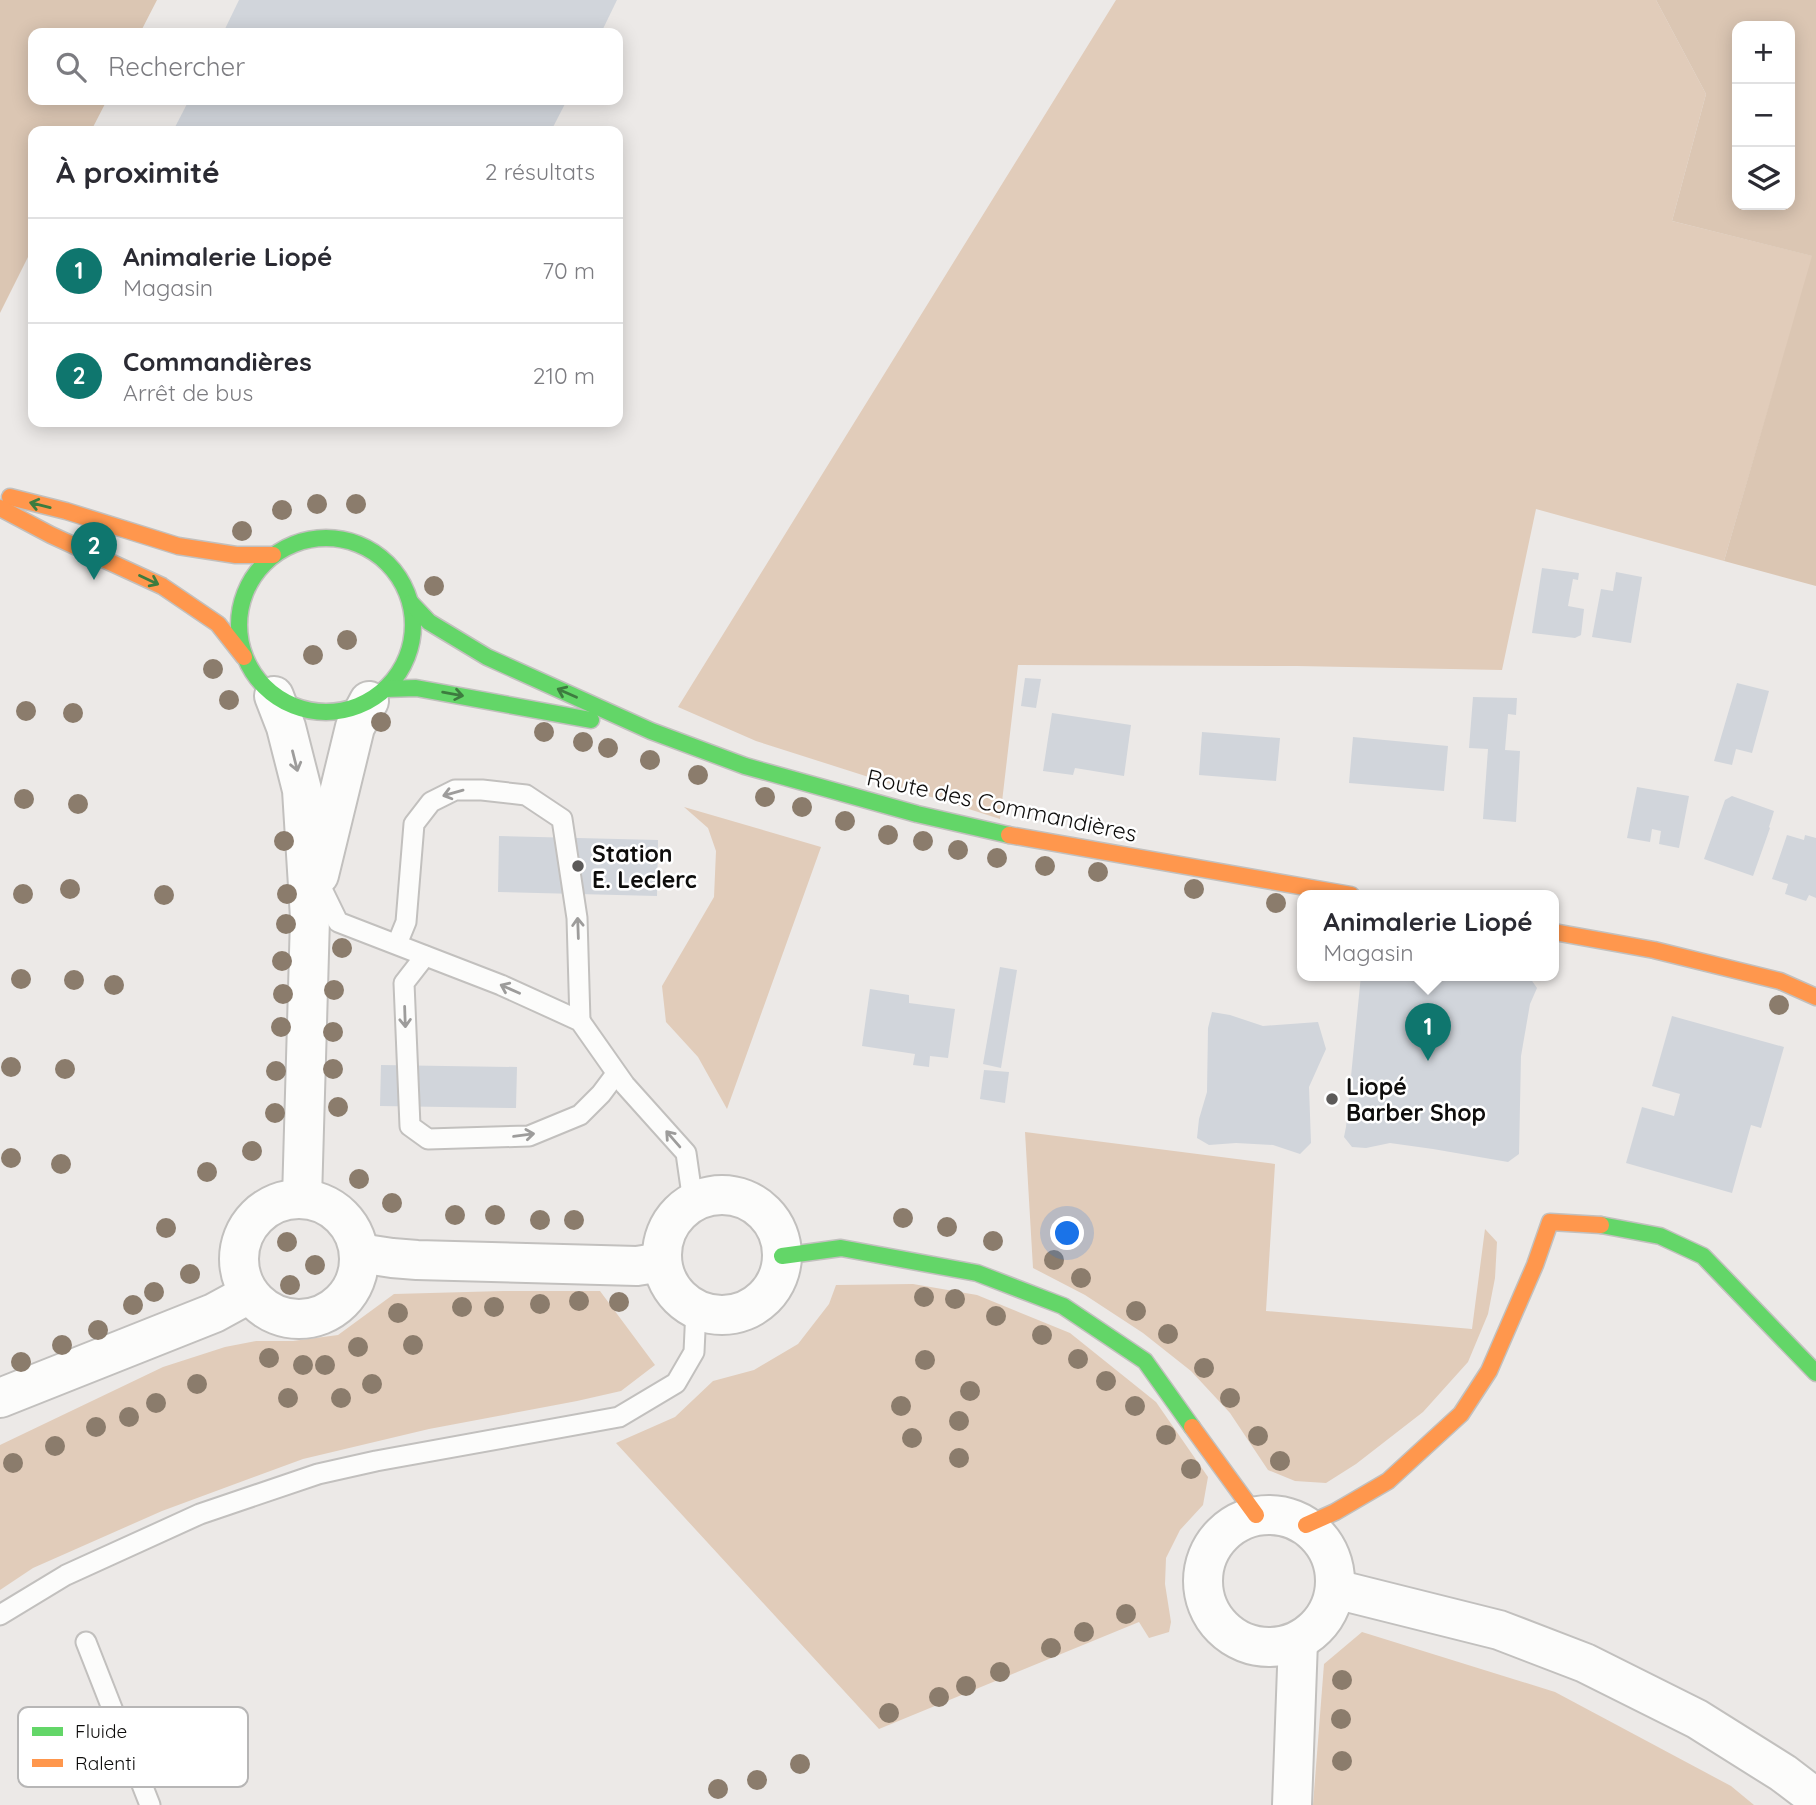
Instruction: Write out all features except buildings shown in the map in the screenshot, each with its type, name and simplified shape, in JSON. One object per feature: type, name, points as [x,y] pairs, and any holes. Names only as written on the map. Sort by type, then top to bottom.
[{"type":"main road","name":"Route des Commandières","points":[[0,495],[66,511],[178,546],[236,555],[273,555]]},
{"type":"main road","name":"Route des Commandières","points":[[0,508],[51,535],[162,586],[218,624],[244,657],[256,678],[274,696],[304,710],[338,712],[377,695],[416,688],[651,731]]},
{"type":"main road","name":"Route des Commandières","points":[[244,657],[238,620],[248,583],[273,555],[304,540],[338,538],[377,551],[396,572],[411,603],[429,622],[487,657],[651,731],[745,766],[917,814],[1015,836],[1323,890]]},
{"type":"main road","name":"Route des Commandières","points":[[377,695],[404,664],[413,634],[411,603]]},
{"type":"main road","points":[[1559,933],[1654,950],[1780,981],[1816,997]]},
{"type":"main road","points":[[1306,1525],[1335,1512],[1388,1481],[1461,1414],[1489,1371],[1535,1265],[1550,1222],[1602,1226],[1660,1236],[1703,1256],[1816,1373]]},
{"type":"main road","points":[[782,1256],[841,1248],[977,1273],[1063,1306],[1145,1361],[1256,1515]]},
{"type":"street","points":[[310,918],[355,727],[377,695]]},
{"type":"street","points":[[274,696],[286,727],[302,790],[310,918],[302,1199]]},
{"type":"street","points":[[728,1195],[761,1209],[780,1238],[782,1256],[779,1276],[768,1293],[753,1306],[735,1314],[715,1314],[696,1309],[680,1297],[668,1281],[662,1262],[668,1227],[679,1213],[693,1202],[710,1196],[728,1195]]},
{"type":"street","points":[[302,1199],[323,1204],[341,1215],[353,1232],[359,1253],[355,1282],[343,1300],[326,1313],[304,1320],[283,1318],[264,1309],[249,1294],[240,1274],[239,1246],[247,1227],[262,1211],[281,1202],[302,1199]]},
{"type":"street","points":[[359,1253],[431,1260],[637,1266],[662,1262]]},
{"type":"street","points":[[0,1398],[214,1313],[249,1294]]},
{"type":"street","points":[[1256,1515],[1285,1516],[1306,1525],[1326,1546],[1335,1568],[1335,1589],[1329,1611],[1317,1627],[1298,1641],[1275,1647],[1252,1645],[1227,1633],[1212,1616],[1204,1600],[1202,1577],[1210,1548],[1224,1530],[1256,1515]]},
{"type":"street","points":[[1335,1589],[1499,1630],[1585,1663],[1697,1718],[1783,1773],[1816,1798]]},
{"type":"street","points":[[1292,1805],[1298,1641]]},
{"type":"lane","points":[[397,944],[406,922],[414,824],[431,802],[455,790],[526,795],[562,819],[577,918],[580,1021]]},
{"type":"lane","points":[[318,881],[338,922],[501,985],[580,1021],[625,1086],[685,1153],[693,1202]]},
{"type":"lane","points":[[425,956],[404,983],[410,1126],[428,1139],[529,1136],[580,1115],[601,1094],[616,1073]]},
{"type":"lane","points":[[0,1615],[66,1575],[200,1514],[318,1474],[619,1417],[676,1383],[694,1352],[696,1309]]},
{"type":"lane","points":[[86,1642],[112,1707]]},
{"type":"lane","points":[[143,1787],[150,1805]]},
{"type":"shaded area","points":[[0,0],[157,0],[143,28],[28,28],[28,105],[104,105],[94,126],[28,126],[28,257],[0,313]]},
{"type":"shaded area","points":[[1116,0],[1656,0],[1706,94],[1672,221],[1813,256],[1724,561],[1536,509],[1502,670],[1018,665],[1000,819],[756,741],[678,707]]},
{"type":"shaded area","points":[[1656,0],[1816,0],[1816,586],[1724,561],[1812,256],[1672,221],[1706,94]]},
{"type":"shaded area","points":[[684,807],[821,847],[727,1109],[698,1057],[666,1022],[662,986],[714,897],[716,851],[708,828]]},
{"type":"shaded area","points":[[1025,1132],[1275,1164],[1266,1311],[1472,1329],[1485,1229],[1497,1242],[1495,1278],[1488,1314],[1468,1362],[1423,1412],[1356,1464],[1326,1483],[1295,1481],[1268,1470],[1230,1413],[1191,1371],[1143,1333],[1085,1295],[1033,1268]]},
{"type":"shaded area","points":[[913,1284],[977,1295],[1070,1333],[1156,1402],[1208,1477],[1203,1505],[1180,1530],[1166,1558],[1165,1584],[1171,1622],[1169,1632],[1149,1638],[1139,1622],[879,1729],[616,1443],[675,1417],[713,1381],[754,1370],[798,1344],[829,1304],[836,1285]]},
{"type":"shaded area","points":[[600,1291],[655,1365],[621,1391],[429,1429],[303,1459],[162,1511],[33,1568],[0,1590],[0,1445],[163,1367],[225,1347],[256,1341],[293,1341],[338,1335],[394,1294]]},
{"type":"shaded area","points":[[1362,1632],[1555,1692],[1731,1786],[1754,1805],[1313,1805],[1324,1664]]},
{"type":"traffic: fast","points":[[326,538],[359,545],[387,564],[406,592],[413,625],[406,658],[387,686],[359,705],[326,712],[293,705],[265,686],[246,658],[239,625],[246,592],[265,564],[293,545],[326,538]]},
{"type":"traffic: fast","points":[[411,603],[429,622],[487,657],[651,731],[745,766],[917,814],[1009,835]]},
{"type":"traffic: fast","points":[[385,689],[416,688],[591,720]]},
{"type":"traffic: fast","points":[[1601,1225],[1660,1236],[1703,1256],[1816,1373]]},
{"type":"traffic: fast","points":[[782,1256],[841,1248],[977,1273],[1063,1306],[1145,1361],[1192,1427]]},
{"type":"traffic: slow","points":[[10,497],[66,511],[178,546],[236,555],[273,555]]},
{"type":"traffic: slow","points":[[0,508],[51,535],[162,586],[218,624],[244,657]]},
{"type":"traffic: slow","points":[[1009,835],[1322,890]]},
{"type":"traffic: slow","points":[[1559,933],[1654,950],[1780,981],[1816,997]]},
{"type":"traffic: slow","points":[[1306,1525],[1335,1512],[1388,1481],[1461,1414],[1489,1371],[1535,1265],[1550,1222],[1601,1225]]},
{"type":"traffic: slow","points":[[1192,1427],[1256,1515]]},
{"type":"place","name":"Commandières","points":[[94,580]]},
{"type":"place","name":"Station E. Leclerc","points":[[578,866]]},
{"type":"place","name":"Animalerie Liopé","points":[[1428,1061]]},
{"type":"place","name":"Liopé Barber Shop","points":[[1332,1099]]}]
